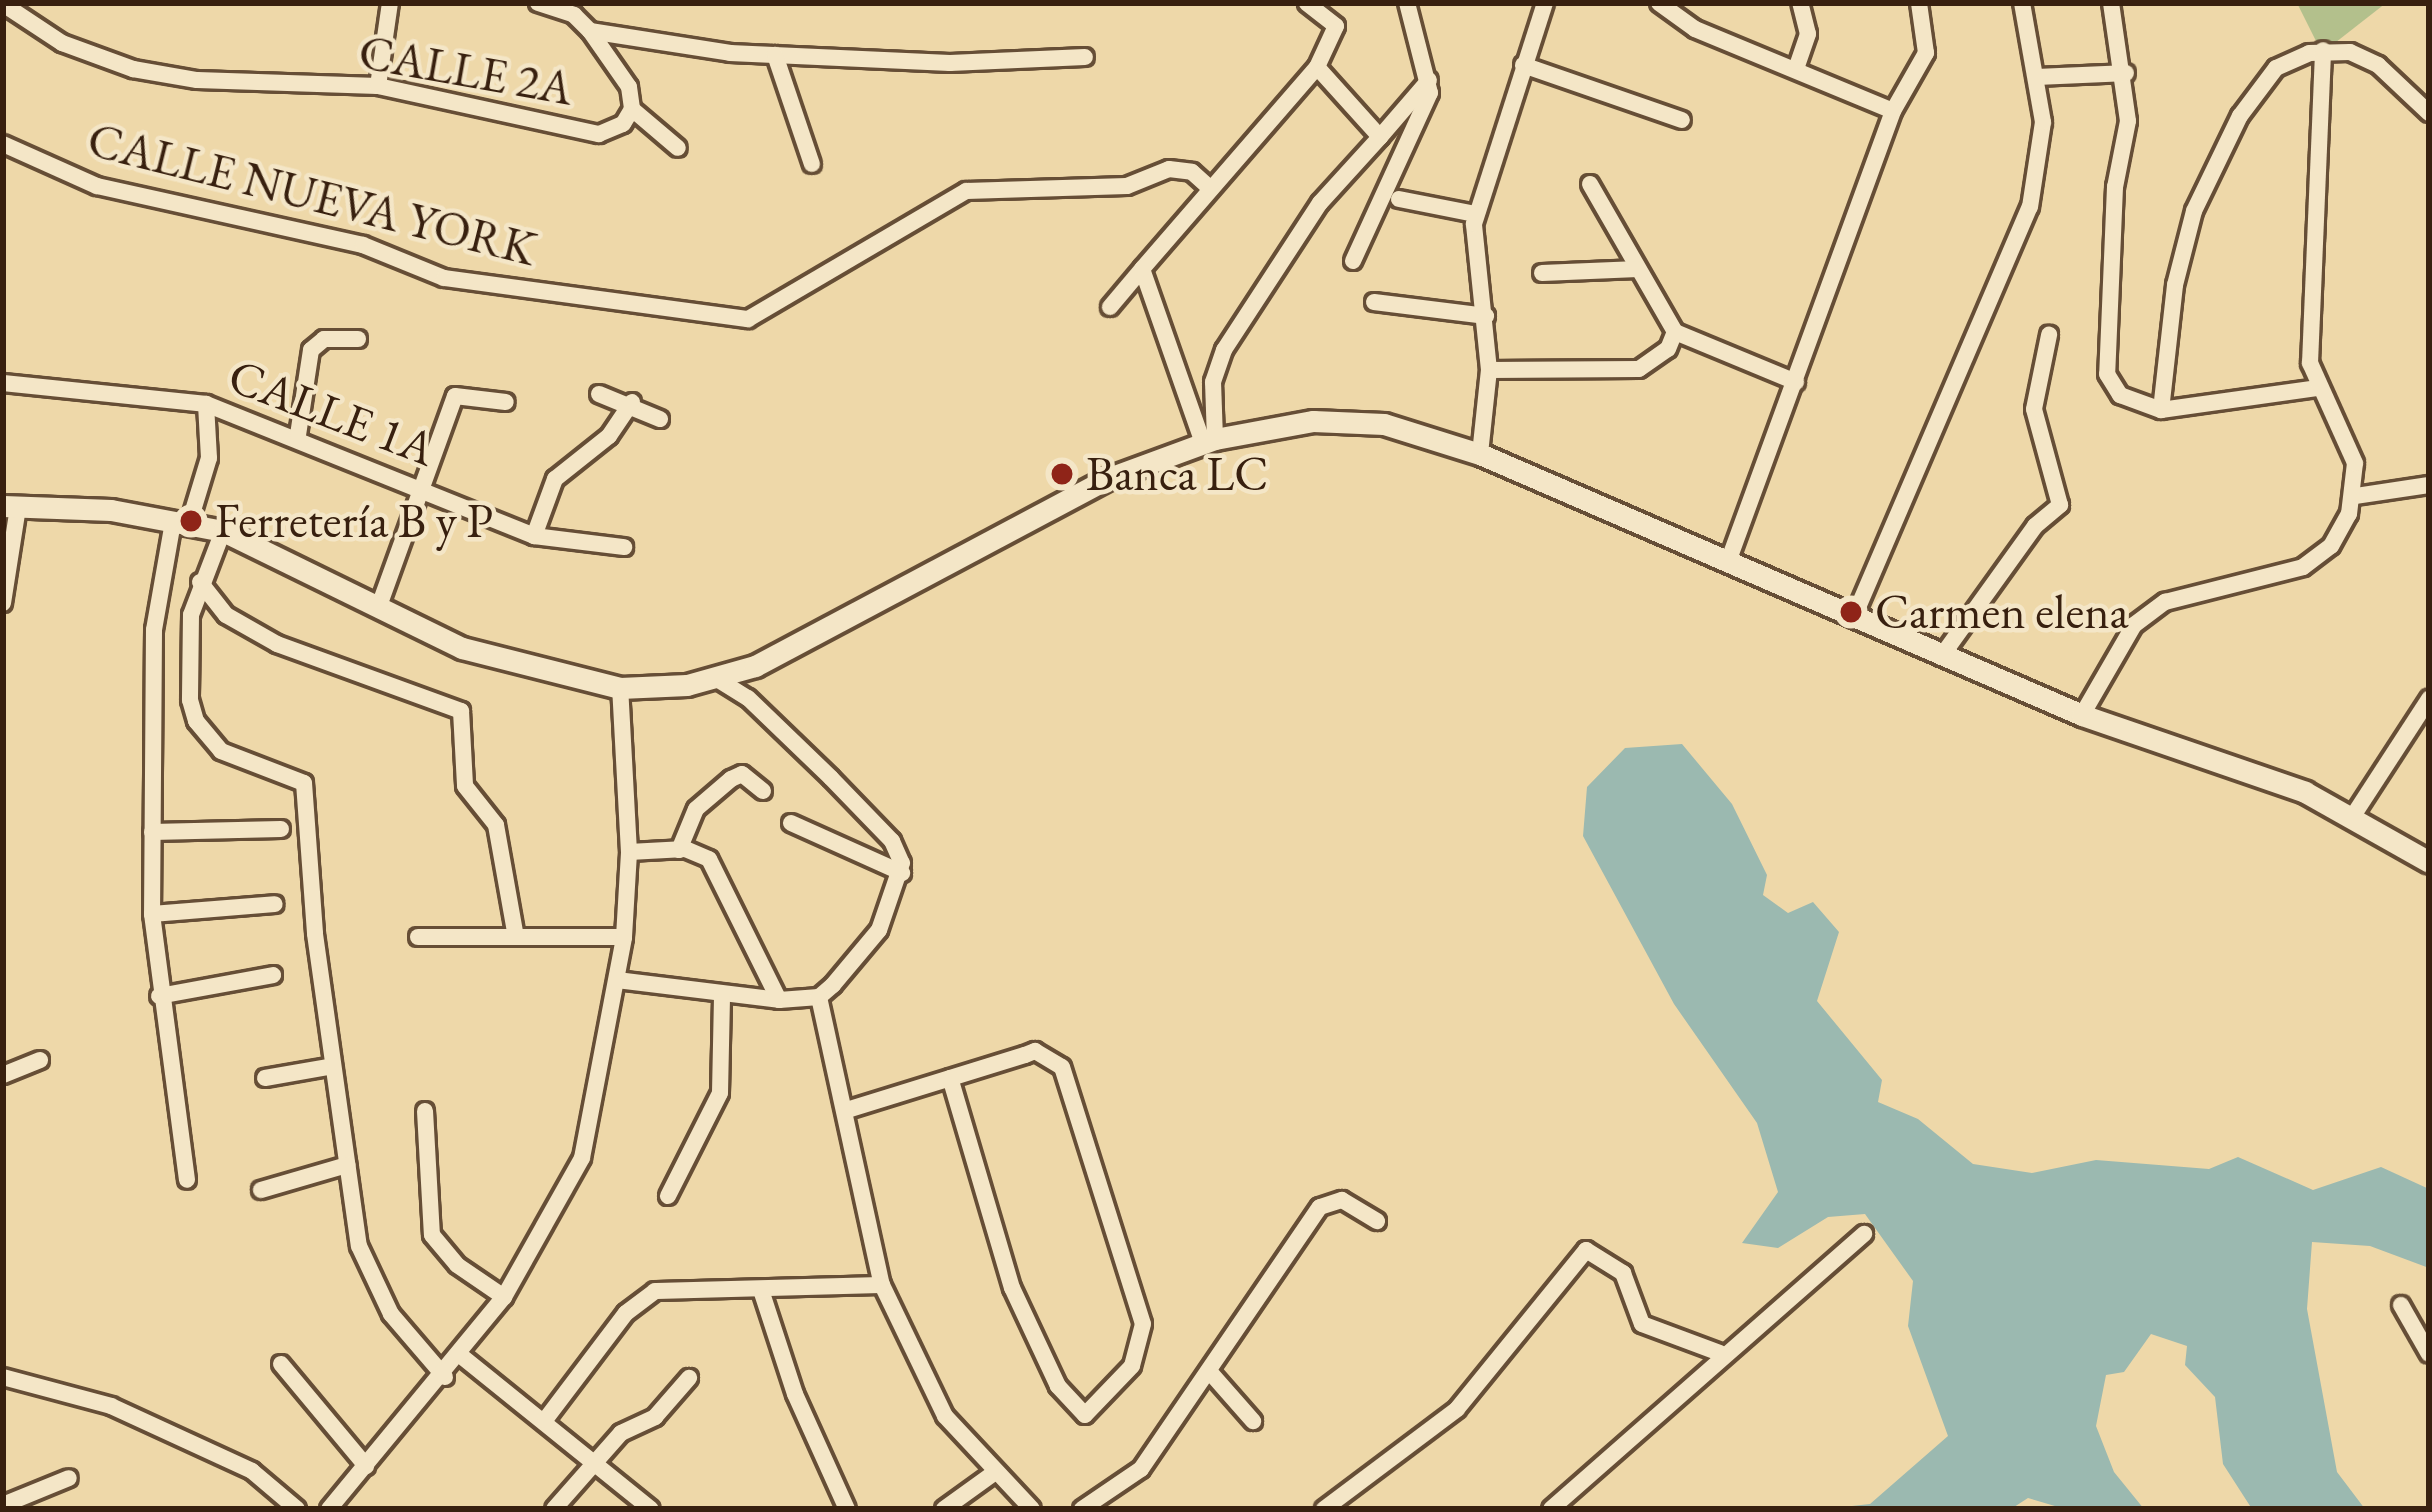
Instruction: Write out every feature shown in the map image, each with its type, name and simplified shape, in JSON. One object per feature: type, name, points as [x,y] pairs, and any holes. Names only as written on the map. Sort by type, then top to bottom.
[{"type":"street","points":[[378,86],[390,3]]},
{"type":"street","points":[[538,3],[576,9],[629,87],[632,109],[678,148]]},
{"type":"street","points":[[1109,307],[1317,67],[1336,26],[1307,3]]},
{"type":"street","points":[[1353,261],[1412,143],[1430,79],[1407,3]]},
{"type":"street","points":[[1480,454],[1489,370],[1475,214],[1545,3]]},
{"type":"street","points":[[1659,3],[1695,29],[1797,66],[1893,111]]},
{"type":"street","points":[[1797,66],[1808,34],[1800,3]]},
{"type":"street","points":[[1728,562],[1893,111],[1926,52],[1919,3]]},
{"type":"street","points":[[1853,619],[2030,207],[2043,122],[2039,77],[2022,3]]},
{"type":"street","points":[[2111,3],[2126,73],[2107,374],[2120,395],[2161,410],[2318,388]]},
{"type":"street","name":"CALLE 2A","points":[[3,4],[62,43],[133,69],[197,80],[378,86],[599,134],[623,124],[632,109]]},
{"type":"street","points":[[590,31],[775,55],[950,63],[1085,57]]},
{"type":"street","points":[[2161,410],[2175,285],[2194,211],[2255,93],[2276,68],[2323,50],[2378,65],[2429,113]]},
{"type":"street","points":[[2082,716],[2134,625],[2165,602],[2303,566],[2331,546],[2356,496],[2345,427],[2318,388],[2310,363],[2323,50]]},
{"type":"street","points":[[775,55],[812,164]]},
{"type":"street","points":[[1523,65],[1682,120]]},
{"type":"street","points":[[1317,67],[1380,137]]},
{"type":"street","points":[[2039,77],[2126,73]]},
{"type":"street","points":[[1209,441],[1213,382],[1224,350],[1320,203],[1430,79]]},
{"type":"street","name":"CALLE NUEVA YORK","points":[[3,143],[97,186],[363,245],[444,278],[748,319],[965,190],[1127,186],[1169,169],[1192,172],[1211,189]]},
{"type":"street","points":[[1489,370],[1639,369],[1668,349],[1674,319],[1637,269],[1590,184]]},
{"type":"street","points":[[1400,199],[1475,214]]},
{"type":"street","points":[[1142,269],[1209,441]]},
{"type":"street","points":[[1542,273],[1637,269]]},
{"type":"street","points":[[1373,302],[1486,316]]},
{"type":"street","points":[[1675,332],[1796,382]]},
{"type":"street","points":[[1941,657],[2035,526],[2060,505],[2034,410],[2049,335]]},
{"type":"street","points":[[298,435],[311,350],[324,339],[358,339]]},
{"type":"street","name":"CALLE 1A","points":[[3,383],[206,404],[298,435],[535,536],[624,547]]},
{"type":"street","points":[[599,394],[632,402],[660,419]]},
{"type":"street","points":[[379,606],[455,396],[506,402]]},
{"type":"street","points":[[535,536],[555,479],[609,436],[632,402]]},
{"type":"street","points":[[187,1180],[159,996],[152,914],[154,630],[180,525],[209,458],[206,404]]},
{"type":"street","points":[[3,603],[10,506],[223,531],[462,647],[620,688],[717,679],[1069,497],[1209,441],[1348,421],[1480,454],[2082,716],[2353,816],[2429,862]]},
{"type":"street","points":[[2356,496],[2429,485]]},
{"type":"street","points":[[223,531],[200,582],[188,654],[196,721],[240,764],[304,783],[333,1066],[359,1246],[376,1287],[446,1377]]},
{"type":"street","points":[[200,582],[226,615],[278,644],[457,706],[465,786],[496,825],[514,932]]},
{"type":"street","points":[[617,980],[722,998],[819,998],[878,930],[902,873],[899,852],[873,820],[748,698],[717,679]]},
{"type":"street","points":[[329,1509],[446,1377],[504,1297],[582,1158],[624,937],[629,852],[620,688]]},
{"type":"street","points":[[2353,816],[2429,699]]},
{"type":"street","points":[[679,850],[696,809],[731,778],[742,774],[763,791]]},
{"type":"street","points":[[791,823],[902,873]]},
{"type":"street","points":[[152,832],[281,829]]},
{"type":"street","points":[[629,852],[698,852],[719,869],[779,1000]]},
{"type":"street","points":[[152,914],[275,904]]},
{"type":"street","points":[[418,938],[514,932],[624,937]]},
{"type":"street","points":[[159,996],[273,975]]},
{"type":"street","points":[[668,1196],[720,1093],[722,998]]},
{"type":"street","points":[[819,998],[848,1110],[882,1285],[945,1416],[1032,1509]]},
{"type":"street","points":[[848,1110],[950,1078],[1035,1052],[1054,1058],[1067,1078],[1143,1324],[1132,1366],[1092,1412],[1071,1406],[1028,1328],[985,1217],[950,1078]]},
{"type":"street","points":[[3,1075],[40,1060]]},
{"type":"street","points":[[265,1078],[333,1066]]},
{"type":"street","points":[[425,1111],[432,1235],[457,1265],[504,1297]]},
{"type":"street","points":[[261,1190],[347,1165]]},
{"type":"street","points":[[1082,1509],[1142,1469],[1319,1208],[1342,1200],[1377,1221]]},
{"type":"street","points":[[1551,1509],[1720,1353],[1774,1318],[1864,1234]]},
{"type":"street","points":[[1324,1509],[1457,1409],[1586,1250],[1623,1273],[1642,1324],[1720,1353]]},
{"type":"street","points":[[545,1420],[626,1313],[655,1291],[762,1293],[882,1285]]},
{"type":"street","points":[[762,1293],[795,1394],[847,1509]]},
{"type":"street","points":[[2401,1305],[2429,1354]]},
{"type":"street","points":[[460,1354],[651,1509]]},
{"type":"street","points":[[281,1364],[366,1466]]},
{"type":"street","points":[[1209,1371],[1253,1421]]},
{"type":"street","points":[[3,1377],[130,1414],[252,1471],[297,1509]]},
{"type":"street","points":[[554,1509],[621,1433],[655,1417],[689,1378]]},
{"type":"street","points":[[944,1509],[994,1473]]},
{"type":"street","points":[[3,1505],[69,1478]]},
{"type":"green space","points":[[2297,3],[2386,3],[2322,53]]},
{"type":"water","points":[[1682,744],[1732,804],[1767,875],[1763,895],[1788,913],[1813,902],[1839,932],[1817,1001],[1882,1080],[1878,1102],[1918,1119],[1973,1164],[2032,1173],[2096,1160],[2209,1169],[2238,1157],[2313,1190],[2381,1167],[2429,1189],[2429,1268],[2370,1246],[2312,1242],[2307,1309],[2337,1472],[2365,1509],[2252,1509],[2223,1464],[2215,1397],[2185,1365],[2187,1346],[2151,1334],[2124,1372],[2106,1375],[2096,1426],[2114,1472],[2144,1509],[2065,1509],[2028,1498],[2011,1509],[1825,1509],[1870,1504],[1948,1436],[1908,1326],[1913,1281],[1865,1214],[1828,1217],[1778,1248],[1742,1243],[1778,1192],[1757,1123],[1674,1004],[1583,836],[1587,787],[1625,748]]},
{"type":"place","name":"Banca LC","points":[[1062,474]]},
{"type":"place","name":"Ferretería B y P","points":[[191,521]]},
{"type":"place","name":"Carmen elena","points":[[1851,612]]}]
